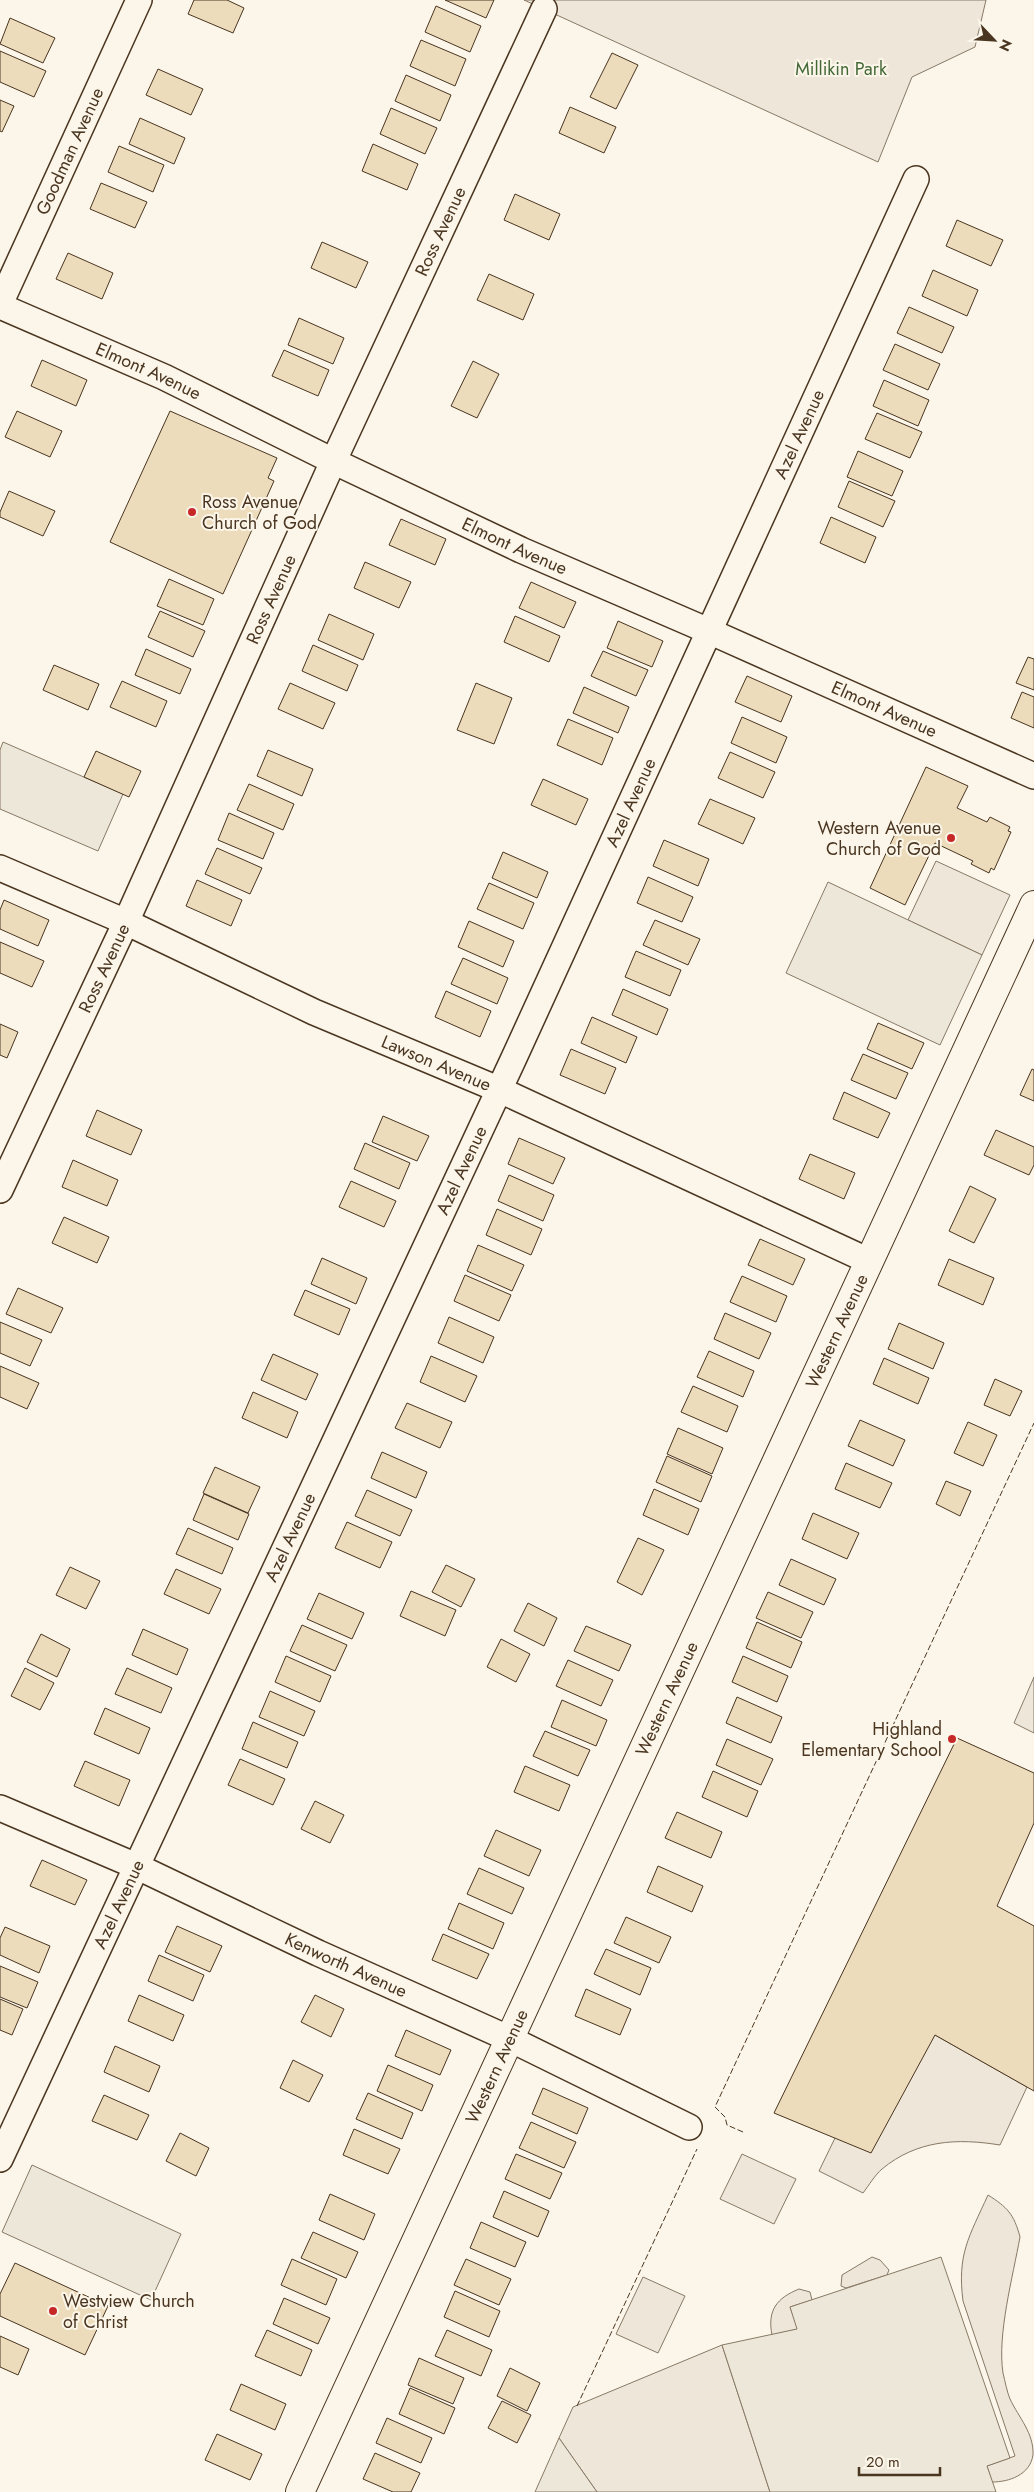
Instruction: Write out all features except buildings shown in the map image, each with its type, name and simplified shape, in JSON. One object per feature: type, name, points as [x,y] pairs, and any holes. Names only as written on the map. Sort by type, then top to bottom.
[{"type":"street","name":"Goodman Avenue","points":[[0,305],[139,0]]},
{"type":"street","name":"Ross Avenue","points":[[0,1190],[126,922],[333,461],[544,9]]},
{"type":"street","name":"Azel Avenue","points":[[0,2159],[500,1090],[711,632],[916,179]]},
{"type":"street","name":"Elmont Avenue","points":[[0,305],[164,377],[333,461],[521,550],[711,632],[1034,776]]},
{"type":"street","name":"Lawson Avenue","points":[[0,868],[126,922],[314,1012],[500,1090],[870,1261]]},
{"type":"street","name":"Western Avenue","points":[[300,2492],[1034,905]]},
{"type":"street","name":"Kenworth Avenue","points":[[0,1808],[136,1866],[318,1953],[510,2039],[689,2127]]},
{"type":"green space","name":"Millikin Park","points":[[524,0],[986,0],[975,47],[912,77],[878,162]]},
{"type":"green space","points":[[936,861],[1010,895],[982,955],[908,920]]},
{"type":"green space","points":[[1034,1677],[1034,1733],[1014,1723]]},
{"type":"green space","points":[[935,2035],[1027,2087],[1000,2145],[953,2142],[923,2147],[895,2159],[874,2177],[863,2193],[819,2171],[835,2138]]},
{"type":"green space","points":[[742,2154],[796,2179],[774,2224],[720,2199]]},
{"type":"green space","points":[[988,2195],[1009,2212],[1020,2237],[1004,2324],[1002,2358],[1003,2373],[1010,2399],[1029,2433],[1033,2447],[1033,2455],[1028,2468],[1012,2479],[992,2482],[987,2466],[1015,2456],[963,2301],[962,2285],[963,2258],[966,2246]]},
{"type":"green space","points":[[872,2257],[880,2260],[889,2270],[887,2275],[846,2288],[841,2286],[842,2275]]},
{"type":"green space","points":[[643,2277],[685,2296],[658,2353],[616,2334]]},
{"type":"green space","points":[[799,2289],[810,2292],[812,2300],[790,2307],[798,2329],[772,2335],[771,2319],[775,2306],[785,2296]]},
{"type":"green space","points":[[722,2345],[770,2492],[597,2492],[559,2438],[573,2407]]},
{"type":"shaded area","points":[[3,742],[123,794],[98,851],[0,809],[0,750]]},
{"type":"shaded area","points":[[828,882],[982,955],[940,1045],[786,973]]},
{"type":"shaded area","points":[[32,2165],[181,2234],[151,2300],[2,2232]]},
{"type":"shaded area","points":[[941,2257],[1010,2458],[987,2466],[996,2492],[770,2492],[722,2345],[797,2329],[790,2307]]},
{"type":"shaded area","points":[[559,2438],[597,2492],[535,2492]]},
{"type":"fence","points":[[743,2132],[727,2125],[725,2117],[715,2107],[1034,1423]]},
{"type":"fence","points":[[577,2406],[697,2149]]},
{"type":"place","name":"Ross Avenue Church of God","points":[[192,512]]},
{"type":"place","name":"Western Avenue Church of God","points":[[951,838]]},
{"type":"place","name":"Highland Elementary School","points":[[952,1739]]},
{"type":"place","name":"Westview Church of Christ","points":[[53,2311]]}]
